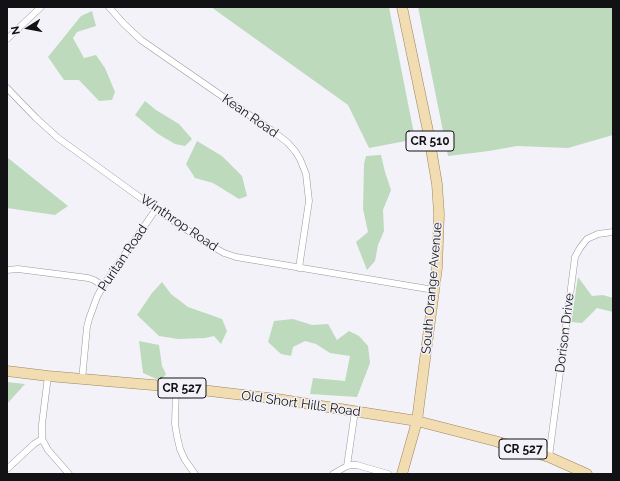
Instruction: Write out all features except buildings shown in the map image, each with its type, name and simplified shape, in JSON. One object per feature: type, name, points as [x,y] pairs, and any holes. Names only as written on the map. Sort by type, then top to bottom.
[{"type":"main road","name":"South Orange Avenue","points":[[402,7],[428,132],[437,184],[439,214],[437,268],[417,421],[402,474]]},
{"type":"main road","name":"Old Short Hills Road","points":[[7,371],[82,380],[176,387],[277,399],[417,421],[496,441],[549,457],[587,474]]},
{"type":"street","points":[[7,39],[41,7]]},
{"type":"street","name":"Kean Road","points":[[109,7],[142,40],[271,130],[287,142],[295,151],[306,174],[309,200],[299,268]]},
{"type":"street","name":"Winthrop Road","points":[[7,88],[58,138],[156,209],[224,253],[236,257],[434,290]]},
{"type":"street","name":"Puritan Road","points":[[82,380],[87,327],[96,297],[102,286],[156,209]]},
{"type":"street","name":"Dorison Drive","points":[[549,457],[575,257],[587,240],[598,234],[613,232]]},
{"type":"street","points":[[7,270],[88,278],[94,280],[102,286]]},
{"type":"street","points":[[48,376],[42,424],[42,439],[48,450],[69,474]]},
{"type":"street","points":[[176,387],[175,424],[177,436],[180,449],[185,460],[195,474]]},
{"type":"street","points":[[347,466],[355,411]]},
{"type":"street","points":[[7,469],[34,444],[42,439]]},
{"type":"street","points":[[333,474],[347,466],[357,465],[388,474]]},
{"type":"green space","points":[[211,7],[389,7],[416,144],[411,140],[369,148],[348,105]]},
{"type":"green space","points":[[418,7],[613,7],[613,135],[568,148],[517,146],[448,156]]},
{"type":"green space","points":[[92,11],[96,26],[77,32],[73,38],[84,58],[96,55],[105,68],[115,92],[112,100],[99,101],[79,80],[64,80],[48,57],[81,16]]},
{"type":"green space","points":[[145,101],[156,110],[179,124],[192,139],[185,146],[175,144],[158,134],[135,115]]},
{"type":"green space","points":[[197,141],[222,156],[242,176],[247,196],[239,199],[213,183],[195,178],[186,164]]},
{"type":"green space","points":[[381,155],[391,190],[383,210],[384,231],[378,245],[375,261],[367,270],[356,242],[368,232],[363,209],[364,164],[366,156]]},
{"type":"green space","points":[[8,158],[68,206],[55,215],[7,208]]},
{"type":"green space","points":[[578,277],[592,296],[603,295],[613,298],[613,312],[597,308],[582,323],[571,322]]},
{"type":"green space","points":[[162,282],[171,294],[188,307],[222,319],[227,331],[221,344],[214,336],[205,338],[178,339],[159,336],[137,315],[152,293]]},
{"type":"green space","points":[[293,319],[312,325],[328,324],[337,340],[349,331],[359,336],[368,346],[370,363],[357,397],[310,394],[313,378],[345,381],[350,356],[330,353],[316,344],[305,341],[293,347],[291,356],[281,354],[268,342],[274,321]]},
{"type":"green space","points":[[139,341],[159,345],[162,366],[166,374],[161,381],[143,373]]},
{"type":"green space","points":[[7,382],[25,384],[7,404]]}]
